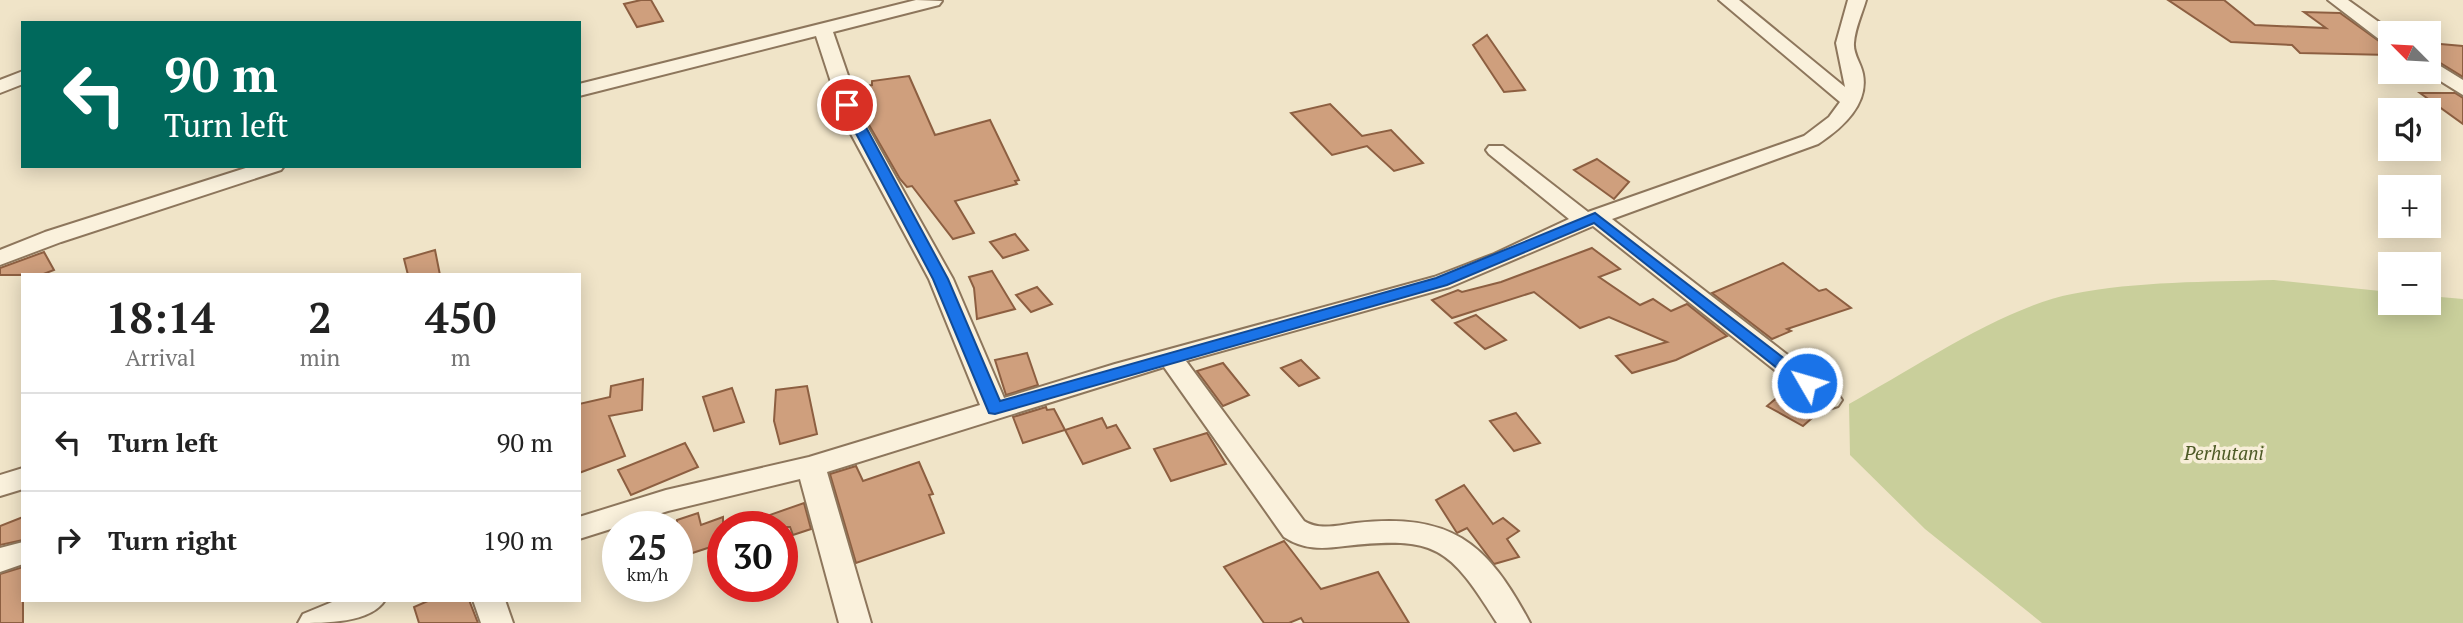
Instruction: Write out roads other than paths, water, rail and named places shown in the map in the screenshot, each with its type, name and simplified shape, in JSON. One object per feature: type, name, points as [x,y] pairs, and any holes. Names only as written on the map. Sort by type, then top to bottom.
[{"type":"street","points":[[1728,0],[1850,101]]},
{"type":"street","points":[[581,527],[666,501],[811,467],[995,409],[1442,282],[1502,259],[1590,219],[1811,140],[1829,129],[1850,101],[1854,74],[1845,46],[1857,0]]},
{"type":"street","points":[[2337,0],[2378,30]]},
{"type":"street","points":[[581,90],[933,1]]},
{"type":"street","points":[[823,30],[853,120],[941,279],[995,409]]},
{"type":"street","points":[[2441,73],[2463,89]]},
{"type":"street","points":[[0,87],[21,79]]},
{"type":"street","points":[[1496,150],[1829,400]]},
{"type":"street","points":[[0,258],[53,237],[268,168]]},
{"type":"street","points":[[1170,358],[1294,529],[1305,536],[1320,538],[1409,531],[1442,539],[1458,548],[1472,561],[1514,623]]},
{"type":"street","points":[[811,467],[855,623]]},
{"type":"street","points":[[0,486],[21,479]]},
{"type":"street","points":[[0,560],[21,553]]},
{"type":"street","points":[[314,623],[365,602]]},
{"type":"street","points":[[490,602],[497,623]]},
{"type":"park label","name":"Perhutani","points":[[2224,452]]}]
